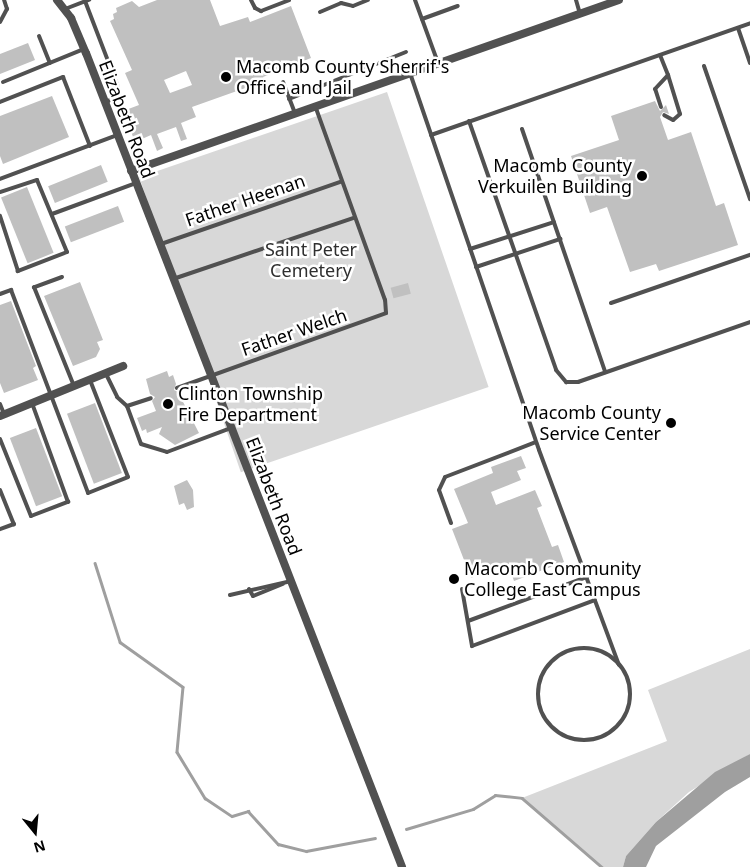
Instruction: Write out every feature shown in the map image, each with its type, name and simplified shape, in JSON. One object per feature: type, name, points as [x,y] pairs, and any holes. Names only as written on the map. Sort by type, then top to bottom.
[{"type":"street","name":"Elizabeth Road","points":[[57,0],[66,9],[84,49],[402,867]]},
{"type":"street","points":[[131,171],[619,0]]},
{"type":"street","points":[[2,415],[123,366]]},
{"type":"lane","points":[[0,22],[7,9],[4,0]]},
{"type":"lane","points":[[251,0],[255,8],[261,11],[289,0]]},
{"type":"lane","points":[[320,12],[341,3],[368,0]]},
{"type":"lane","points":[[415,0],[438,63]]},
{"type":"lane","points":[[576,0],[580,14]]},
{"type":"lane","points":[[66,9],[87,1],[118,87],[116,95],[105,104]]},
{"type":"lane","points":[[422,18],[458,6]]},
{"type":"lane","points":[[431,135],[750,23]]},
{"type":"lane","points":[[738,28],[750,63]]},
{"type":"lane","points":[[39,36],[50,63]]},
{"type":"lane","points":[[3,82],[50,63],[68,52],[84,49]]},
{"type":"lane","points":[[289,99],[406,52]]},
{"type":"lane","points":[[660,55],[680,114],[673,120],[664,115]]},
{"type":"lane","points":[[704,66],[750,199]]},
{"type":"lane","points":[[410,73],[536,442],[619,665],[630,688],[629,704],[624,718],[613,730],[599,738],[585,741],[563,736],[546,722],[539,708],[538,686],[546,666],[557,656],[572,649],[587,648],[603,652],[619,665]]},
{"type":"lane","points":[[661,107],[655,89],[668,76]]},
{"type":"lane","points":[[0,102],[62,77],[90,146]]},
{"type":"lane","points":[[283,82],[295,113]]},
{"type":"lane","points":[[173,280],[353,218],[315,106]]},
{"type":"lane","points":[[469,122],[560,377],[566,382],[578,382],[750,322]]},
{"type":"lane","points":[[522,129],[605,372]]},
{"type":"lane","points":[[0,179],[117,135]]},
{"type":"lane","points":[[0,192],[37,180],[67,252],[18,271],[0,216]]},
{"type":"lane","name":"Father Heenan","points":[[159,244],[340,182]]},
{"type":"lane","points":[[52,214],[136,183]]},
{"type":"lane","name":"Father Welch","points":[[177,388],[386,313],[384,300],[353,218]]},
{"type":"lane","points":[[470,249],[554,222]]},
{"type":"lane","points":[[476,267],[560,239]]},
{"type":"lane","points":[[611,303],[750,255]]},
{"type":"lane","points":[[62,276],[34,287],[74,386]]},
{"type":"lane","points":[[0,294],[11,290],[88,494],[128,477],[90,380]]},
{"type":"lane","points":[[105,373],[117,397],[127,406],[142,444],[167,452],[232,428]]},
{"type":"lane","points":[[127,406],[151,398]]},
{"type":"lane","points":[[0,439],[30,516],[68,502],[32,403]]},
{"type":"lane","points":[[0,404],[2,415]]},
{"type":"lane","points":[[451,523],[439,490],[445,477],[536,442]]},
{"type":"lane","points":[[0,490],[14,524],[0,529]]},
{"type":"lane","points":[[468,621],[587,577]]},
{"type":"lane","points":[[249,589],[253,596],[291,581]]},
{"type":"lane","points":[[230,595],[249,589],[283,584]]},
{"type":"lane","points":[[462,589],[472,646],[595,600]]},
{"type":"green space","name":"Saint Peter Cemetery","points":[[387,92],[489,387],[241,472],[139,177]]},
{"type":"green space","points":[[750,649],[750,754],[689,792],[656,822],[626,856],[623,867],[602,867],[522,798],[667,741],[648,690]]},
{"type":"shaded area","points":[[750,754],[750,777],[725,792],[656,846],[646,867],[623,867],[626,856],[656,822],[715,772]]},
{"type":"building","name":"Macomb County Sherrif's Office and Jail","points":[[157,0],[210,0],[220,26],[248,17],[250,22],[291,6],[311,58],[263,77],[268,89],[254,95],[251,86],[192,107],[196,117],[181,123],[187,139],[181,141],[176,127],[157,134],[163,148],[157,151],[151,135],[135,142],[123,111],[139,105],[125,73],[132,70],[110,21],[114,19],[113,14],[117,12],[116,8],[132,1],[139,7]],"holes":[[[186,71],[192,85],[170,93],[164,80]]]},
{"type":"building","points":[[28,43],[35,60],[0,74],[0,54]]},
{"type":"building","points":[[52,96],[69,137],[3,164],[0,156],[0,116]]},
{"type":"building","name":"Macomb County Verkuilen Building","points":[[655,101],[660,111],[666,105],[669,114],[663,112],[660,117],[668,140],[691,132],[716,206],[724,203],[738,245],[659,271],[656,264],[630,272],[607,207],[590,213],[571,156],[619,140],[611,116]]},
{"type":"building","points":[[101,165],[108,182],[55,203],[48,186]]},
{"type":"building","points":[[27,187],[54,253],[28,263],[1,197]]},
{"type":"building","points":[[118,206],[124,222],[71,242],[65,226]]},
{"type":"building","points":[[80,282],[103,340],[97,342],[100,349],[96,357],[73,366],[44,296]]},
{"type":"building","points":[[408,283],[411,294],[393,298],[391,288]]},
{"type":"building","points":[[11,301],[36,366],[33,368],[38,380],[4,393],[0,383],[0,305]]},
{"type":"building","name":"Clinton Township Fire Department","points":[[167,371],[169,377],[173,375],[176,384],[174,390],[178,392],[199,433],[175,445],[159,434],[162,427],[147,433],[146,429],[142,431],[137,418],[156,411],[152,401],[155,397],[150,394],[146,379]]},
{"type":"building","points":[[95,403],[122,473],[94,484],[67,414]]},
{"type":"building","points":[[36,428],[62,496],[36,506],[10,438]]},
{"type":"building","points":[[521,456],[526,468],[517,471],[521,480],[491,492],[496,505],[535,490],[542,506],[537,508],[552,547],[558,545],[564,562],[514,581],[508,564],[471,578],[452,529],[468,523],[454,489],[493,473],[491,467]]},
{"type":"building","points":[[187,480],[193,490],[194,507],[187,510],[184,503],[179,505],[174,486]]},
{"type":"waterway","points":[[95,563],[120,642],[183,687],[177,752],[205,798],[232,816],[248,811],[278,844],[306,851],[375,838]]},
{"type":"waterway","points":[[406,829],[473,809],[495,795],[522,798],[602,867]]},
{"type":"place","name":"Macomb County Sherrif's Office and Jail","points":[[226,77]]},
{"type":"place","name":"Macomb County Verkuilen Building","points":[[642,176]]},
{"type":"place","name":"Clinton Township Fire Department","points":[[168,404]]},
{"type":"place","name":"Macomb County Service Center","points":[[671,423]]},
{"type":"place","name":"Macomb Community College East Campus","points":[[454,579]]}]
